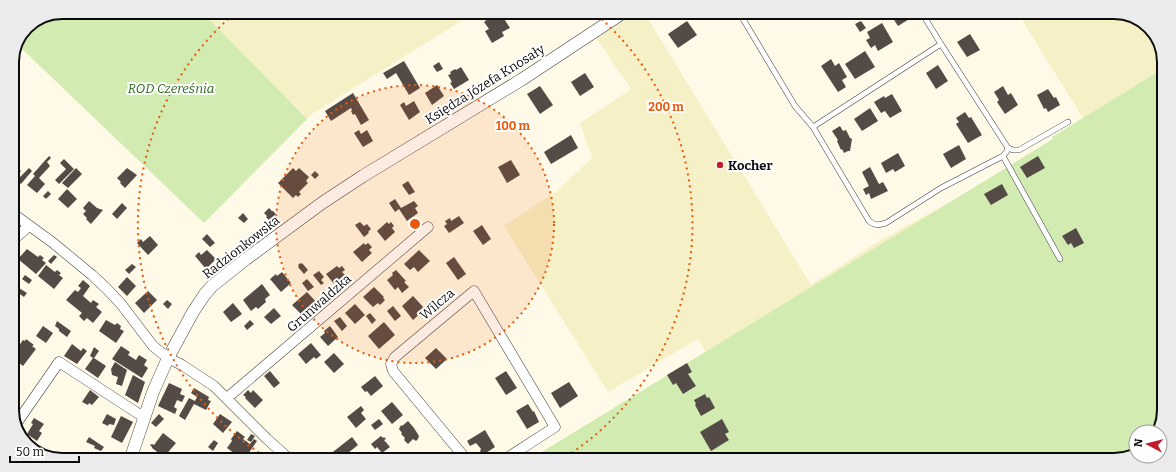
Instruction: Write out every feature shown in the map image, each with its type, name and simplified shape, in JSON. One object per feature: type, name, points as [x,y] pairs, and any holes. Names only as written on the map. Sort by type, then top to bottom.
[{"type":"street","name":"Księdza Józefa Knosały","points":[[363,176],[521,80],[613,19]]},
{"type":"street","name":"Radzionkowska","points":[[132,453],[153,392],[168,358],[193,312],[205,294],[212,286],[306,214],[363,176]]},
{"type":"street","points":[[19,218],[52,242],[107,288],[153,346],[168,358],[214,386],[283,453]]},
{"type":"street","points":[[19,235],[30,226]]},
{"type":"street","name":"Grunwaldzka","points":[[227,398],[428,227]]},
{"type":"street","name":"Wilcza","points":[[461,453],[393,371],[391,364],[395,357],[474,291],[555,427],[514,453]]},
{"type":"street","points":[[20,418],[59,362],[145,418]]},
{"type":"lane","points":[[743,19],[795,106],[813,127],[869,221],[875,225],[886,223],[941,188],[1003,156],[1008,148]]},
{"type":"lane","points":[[925,19],[1008,148],[1019,150],[1068,122]]},
{"type":"lane","points":[[813,127],[941,44]]},
{"type":"lane","points":[[1003,156],[1060,259]]},
{"type":"shaded area","points":[[209,19],[464,19],[312,114],[307,119]]},
{"type":"shaded area","points":[[625,19],[648,19],[811,285],[879,241],[959,197],[1155,424],[1128,424],[1128,451],[1114,453],[1014,453],[756,435],[698,339],[608,392],[504,226],[557,191],[592,158],[580,123],[631,89],[596,38]]},
{"type":"shaded area","points":[[1021,19],[1119,19],[1128,21],[1135,25],[1148,36],[1155,48],[1157,72],[1083,118]]},
{"type":"green space","name":"ROD Czereśnia","points":[[62,19],[209,19],[307,119],[204,223],[21,48],[26,38],[38,26],[46,22]]},
{"type":"green space","points":[[1157,72],[1157,410],[1155,424],[1128,424],[1128,451],[1114,453],[540,453],[1053,139],[1052,137]]},
{"type":"building","points":[[488,19],[504,19],[510,28],[502,32],[504,36],[492,43],[485,31],[489,29],[484,22]]},
{"type":"building","points":[[894,19],[909,19],[898,26]]},
{"type":"building","points":[[687,21],[697,35],[678,48],[668,34]]},
{"type":"building","points":[[861,21],[866,28],[860,32],[855,24]]},
{"type":"building","points":[[882,23],[893,42],[878,51],[875,45],[871,48],[866,40],[870,38],[867,32]]},
{"type":"building","points":[[970,34],[980,50],[967,57],[957,42]]},
{"type":"building","points":[[865,51],[875,67],[855,79],[845,64]]},
{"type":"building","points":[[831,59],[835,66],[839,63],[847,77],[842,80],[846,87],[838,92],[821,66]]},
{"type":"building","points":[[404,61],[420,88],[409,95],[396,73],[387,79],[383,73]]},
{"type":"building","points":[[439,62],[443,69],[437,72],[433,66]]},
{"type":"building","points":[[938,65],[948,81],[936,89],[926,73]]},
{"type":"building","points":[[461,67],[469,80],[454,89],[450,83],[452,82],[448,75],[451,74],[450,72]]},
{"type":"building","points":[[585,73],[594,87],[580,96],[571,82]]},
{"type":"building","points":[[437,85],[444,96],[432,105],[425,93]]},
{"type":"building","points":[[540,86],[553,105],[540,114],[527,94]]},
{"type":"building","points":[[1003,86],[1008,95],[1011,93],[1018,105],[1005,114],[997,102],[999,100],[994,92]]},
{"type":"building","points":[[1048,89],[1054,98],[1056,97],[1060,105],[1048,112],[1046,108],[1044,109],[1037,95]]},
{"type":"building","points":[[353,93],[369,120],[361,125],[355,114],[353,115],[351,108],[331,121],[325,111]]},
{"type":"building","points":[[892,94],[902,111],[890,118],[885,111],[881,113],[874,102],[884,96],[885,98]]},
{"type":"building","points":[[414,101],[420,112],[409,120],[400,105],[404,102],[406,106]]},
{"type":"building","points":[[870,108],[878,121],[862,131],[854,119]]},
{"type":"building","points":[[965,112],[969,118],[971,117],[982,135],[968,143],[956,124],[959,122],[956,118]]},
{"type":"building","points":[[840,126],[843,131],[846,130],[852,139],[850,151],[844,153],[832,131]]},
{"type":"building","points":[[359,130],[361,134],[367,130],[373,141],[363,147],[354,133]]},
{"type":"building","points":[[571,135],[578,148],[551,164],[544,152]]},
{"type":"building","points":[[959,145],[966,159],[951,168],[943,154]]},
{"type":"building","points":[[898,153],[905,166],[895,172],[893,169],[886,173],[881,163]]},
{"type":"building","points":[[49,156],[51,158],[47,162],[50,166],[39,178],[45,184],[37,193],[27,185],[35,176],[33,174]]},
{"type":"building","points":[[1038,156],[1045,168],[1027,178],[1020,167]]},
{"type":"building","points":[[64,159],[74,169],[59,184],[55,180],[66,169],[60,163]]},
{"type":"building","points":[[511,160],[520,175],[507,183],[498,167]]},
{"type":"building","points":[[870,167],[879,184],[883,182],[888,191],[871,199],[869,193],[866,195],[863,189],[869,186],[862,172]]},
{"type":"building","points":[[29,168],[32,171],[21,184],[19,182],[19,178]]},
{"type":"building","points":[[76,168],[82,174],[68,188],[62,183]]},
{"type":"building","points":[[127,168],[137,175],[125,188],[117,178]]},
{"type":"building","points":[[293,168],[296,171],[299,168],[309,177],[306,181],[308,183],[299,192],[301,194],[298,197],[296,195],[293,198],[278,183]]},
{"type":"building","points":[[315,171],[319,175],[315,179],[311,175]]},
{"type":"building","points":[[408,181],[415,192],[409,195],[402,185]]},
{"type":"building","points":[[1002,184],[1008,195],[991,205],[984,194]]},
{"type":"building","points":[[67,189],[77,199],[68,208],[58,199]]},
{"type":"building","points":[[48,191],[51,194],[46,199],[43,196]]},
{"type":"building","points":[[395,199],[401,208],[414,201],[418,206],[415,208],[418,213],[407,221],[399,209],[395,212],[389,203]]},
{"type":"building","points":[[89,201],[97,208],[103,210],[91,224],[83,214],[86,211],[83,208]]},
{"type":"building","points":[[122,203],[127,208],[117,219],[112,214]]},
{"type":"building","points":[[269,208],[276,214],[269,220],[264,213]]},
{"type":"building","points":[[243,213],[248,219],[244,223],[238,218]]},
{"type":"building","points":[[459,216],[464,223],[449,233],[444,226],[447,224],[445,221],[450,218],[451,221]]},
{"type":"building","points":[[360,222],[364,226],[367,224],[371,229],[364,237],[355,225]]},
{"type":"building","points":[[387,222],[389,224],[391,222],[394,226],[392,228],[395,232],[385,241],[377,231]]},
{"type":"building","points":[[482,225],[491,239],[483,245],[473,231]]},
{"type":"building","points":[[1076,228],[1084,243],[1074,248],[1071,243],[1068,245],[1062,236]]},
{"type":"building","points":[[207,234],[215,243],[210,247],[202,239]]},
{"type":"building","points":[[150,236],[158,245],[148,255],[137,243],[141,239],[143,242]]},
{"type":"building","points":[[364,243],[365,245],[368,243],[372,247],[369,250],[372,253],[362,262],[353,252]]},
{"type":"building","points":[[27,249],[38,257],[40,255],[44,258],[42,260],[46,263],[36,274],[19,260]]},
{"type":"building","points":[[207,250],[216,259],[206,269],[195,256],[199,252],[201,255]]},
{"type":"building","points":[[419,250],[430,261],[418,272],[414,267],[410,270],[404,264]]},
{"type":"building","points":[[54,255],[57,257],[51,264],[48,261]]},
{"type":"building","points":[[454,257],[466,274],[458,280],[446,263]]},
{"type":"building","points":[[300,263],[302,263],[308,270],[304,274],[298,267]]},
{"type":"building","points":[[132,264],[136,267],[129,274],[125,270]]},
{"type":"building","points":[[46,265],[55,272],[57,270],[61,273],[59,275],[63,278],[54,289],[38,276]]},
{"type":"building","points":[[337,266],[339,268],[342,266],[345,270],[342,272],[346,276],[335,285],[326,274]]},
{"type":"building","points":[[396,270],[406,281],[404,282],[409,287],[402,293],[398,287],[395,290],[387,280]]},
{"type":"building","points":[[319,271],[324,277],[321,280],[324,283],[321,285],[313,275]]},
{"type":"building","points":[[282,272],[291,283],[281,292],[270,279],[276,274],[277,276]]},
{"type":"building","points":[[25,275],[32,280],[29,284],[22,279]]},
{"type":"building","points":[[127,277],[136,286],[127,296],[118,287]]},
{"type":"building","points":[[307,279],[314,287],[308,291],[302,283]]},
{"type":"building","points":[[83,280],[90,286],[83,296],[91,303],[93,300],[99,304],[96,307],[102,312],[93,323],[87,318],[84,321],[79,316],[82,313],[66,300],[75,290],[78,292],[81,288],[78,286]]},
{"type":"building","points":[[262,284],[270,295],[265,299],[266,302],[258,309],[256,307],[251,311],[243,300]]},
{"type":"building","points":[[374,287],[385,300],[380,305],[378,303],[373,307],[363,297]]},
{"type":"building","points":[[19,288],[27,293],[24,297],[19,293]]},
{"type":"building","points":[[148,291],[157,300],[144,313],[135,303]]},
{"type":"building","points":[[307,292],[318,304],[312,309],[310,306],[301,314],[292,305]]},
{"type":"building","points":[[413,296],[425,309],[413,320],[402,306]]},
{"type":"building","points":[[167,300],[172,304],[168,309],[163,304]]},
{"type":"building","points":[[233,303],[242,314],[231,322],[223,312]]},
{"type":"building","points":[[355,304],[365,315],[355,324],[345,313]]},
{"type":"building","points":[[393,306],[401,316],[395,321],[387,311]]},
{"type":"building","points":[[274,308],[281,316],[271,324],[264,317]]},
{"type":"building","points":[[370,313],[376,320],[372,324],[366,316]]},
{"type":"building","points":[[340,317],[347,326],[342,331],[334,321]]},
{"type":"building","points":[[106,320],[115,325],[117,323],[121,326],[120,329],[124,331],[116,343],[99,331]]},
{"type":"building","points":[[250,320],[254,324],[247,330],[244,326]]},
{"type":"building","points":[[57,321],[71,331],[67,337],[55,326]]},
{"type":"building","points":[[384,322],[395,335],[379,349],[368,336]]},
{"type":"building","points":[[43,326],[53,333],[46,343],[36,336]]},
{"type":"building","points":[[330,326],[338,337],[328,346],[320,337]]},
{"type":"building","points":[[26,339],[34,345],[32,346],[36,349],[23,366],[19,363],[19,346],[23,340],[25,341]]},
{"type":"building","points":[[311,343],[321,355],[316,359],[314,357],[306,364],[298,354]]},
{"type":"building","points":[[72,344],[81,351],[83,348],[87,351],[77,364],[64,356]]},
{"type":"building","points":[[121,346],[130,352],[128,355],[136,360],[139,355],[147,360],[144,365],[148,368],[142,378],[112,359]]},
{"type":"building","points":[[94,347],[99,351],[94,358],[106,366],[98,378],[85,369],[93,358],[90,356]]},
{"type":"building","points":[[436,348],[447,359],[436,369],[425,358]]},
{"type":"building","points":[[334,353],[344,364],[334,373],[324,362]]},
{"type":"building","points":[[115,362],[127,370],[122,386],[116,384],[118,377],[112,375],[111,369]]},
{"type":"building","points":[[687,363],[692,372],[688,374],[696,386],[683,394],[676,383],[673,385],[667,375]]},
{"type":"building","points":[[270,371],[280,383],[274,388],[264,376]]},
{"type":"building","points":[[506,371],[517,388],[506,395],[495,378]]},
{"type":"building","points":[[133,375],[145,382],[138,403],[125,395]]},
{"type":"building","points":[[375,376],[383,386],[371,396],[361,387]]},
{"type":"building","points":[[569,382],[578,396],[560,408],[551,393]]},
{"type":"building","points":[[169,383],[182,389],[180,394],[185,396],[182,402],[177,400],[174,407],[177,409],[175,414],[158,406]]},
{"type":"building","points":[[194,388],[209,397],[208,400],[211,401],[206,410],[194,404],[185,420],[179,416],[189,398],[195,401],[197,397],[191,393]]},
{"type":"building","points":[[90,390],[99,397],[92,405],[89,403],[88,405],[82,402]]},
{"type":"building","points":[[248,390],[251,393],[253,390],[263,400],[255,408],[243,395]]},
{"type":"building","points":[[705,394],[707,398],[709,397],[715,408],[701,416],[694,400]]},
{"type":"building","points":[[392,402],[403,415],[392,424],[381,411]]},
{"type":"building","points":[[528,404],[533,412],[534,411],[539,422],[527,429],[516,411]]},
{"type":"building","points":[[361,406],[364,410],[361,413],[366,419],[356,428],[347,417]]},
{"type":"building","points":[[107,414],[116,419],[114,425],[109,424],[108,426],[102,423]]},
{"type":"building","points":[[159,414],[164,419],[156,427],[151,423]]},
{"type":"building","points":[[220,414],[232,422],[223,433],[213,424]]},
{"type":"building","points":[[121,416],[133,422],[122,443],[111,437]]},
{"type":"building","points":[[34,418],[44,424],[39,431],[42,433],[37,441],[27,434],[33,424],[31,423]]},
{"type":"building","points":[[379,419],[383,424],[375,430],[371,425]]},
{"type":"building","points":[[722,419],[729,432],[725,434],[729,440],[711,451],[700,432]]},
{"type":"building","points":[[408,421],[419,436],[416,441],[413,439],[408,444],[404,440],[405,438],[399,429],[401,425],[402,426]]},
{"type":"building","points":[[485,430],[495,447],[486,453],[482,453],[480,451],[481,449],[476,443],[470,446],[467,441]]},
{"type":"building","points":[[237,431],[245,437],[243,439],[250,444],[254,439],[257,441],[249,453],[234,453],[227,448],[232,441],[231,439]]},
{"type":"building","points":[[163,433],[176,443],[167,453],[159,453],[150,445],[154,445]]},
{"type":"building","points":[[251,434],[255,436],[251,442],[247,440]]},
{"type":"building","points":[[381,436],[386,439],[384,440],[390,447],[382,453],[377,447],[375,449],[371,444]]},
{"type":"building","points":[[89,437],[104,447],[101,451],[94,448],[95,446],[86,442]]},
{"type":"building","points":[[352,437],[358,445],[348,453],[332,453]]},
{"type":"building","points":[[214,440],[218,443],[213,451],[208,447]]},
{"type":"place","name":"Kocher","points":[[720,165]]}]
